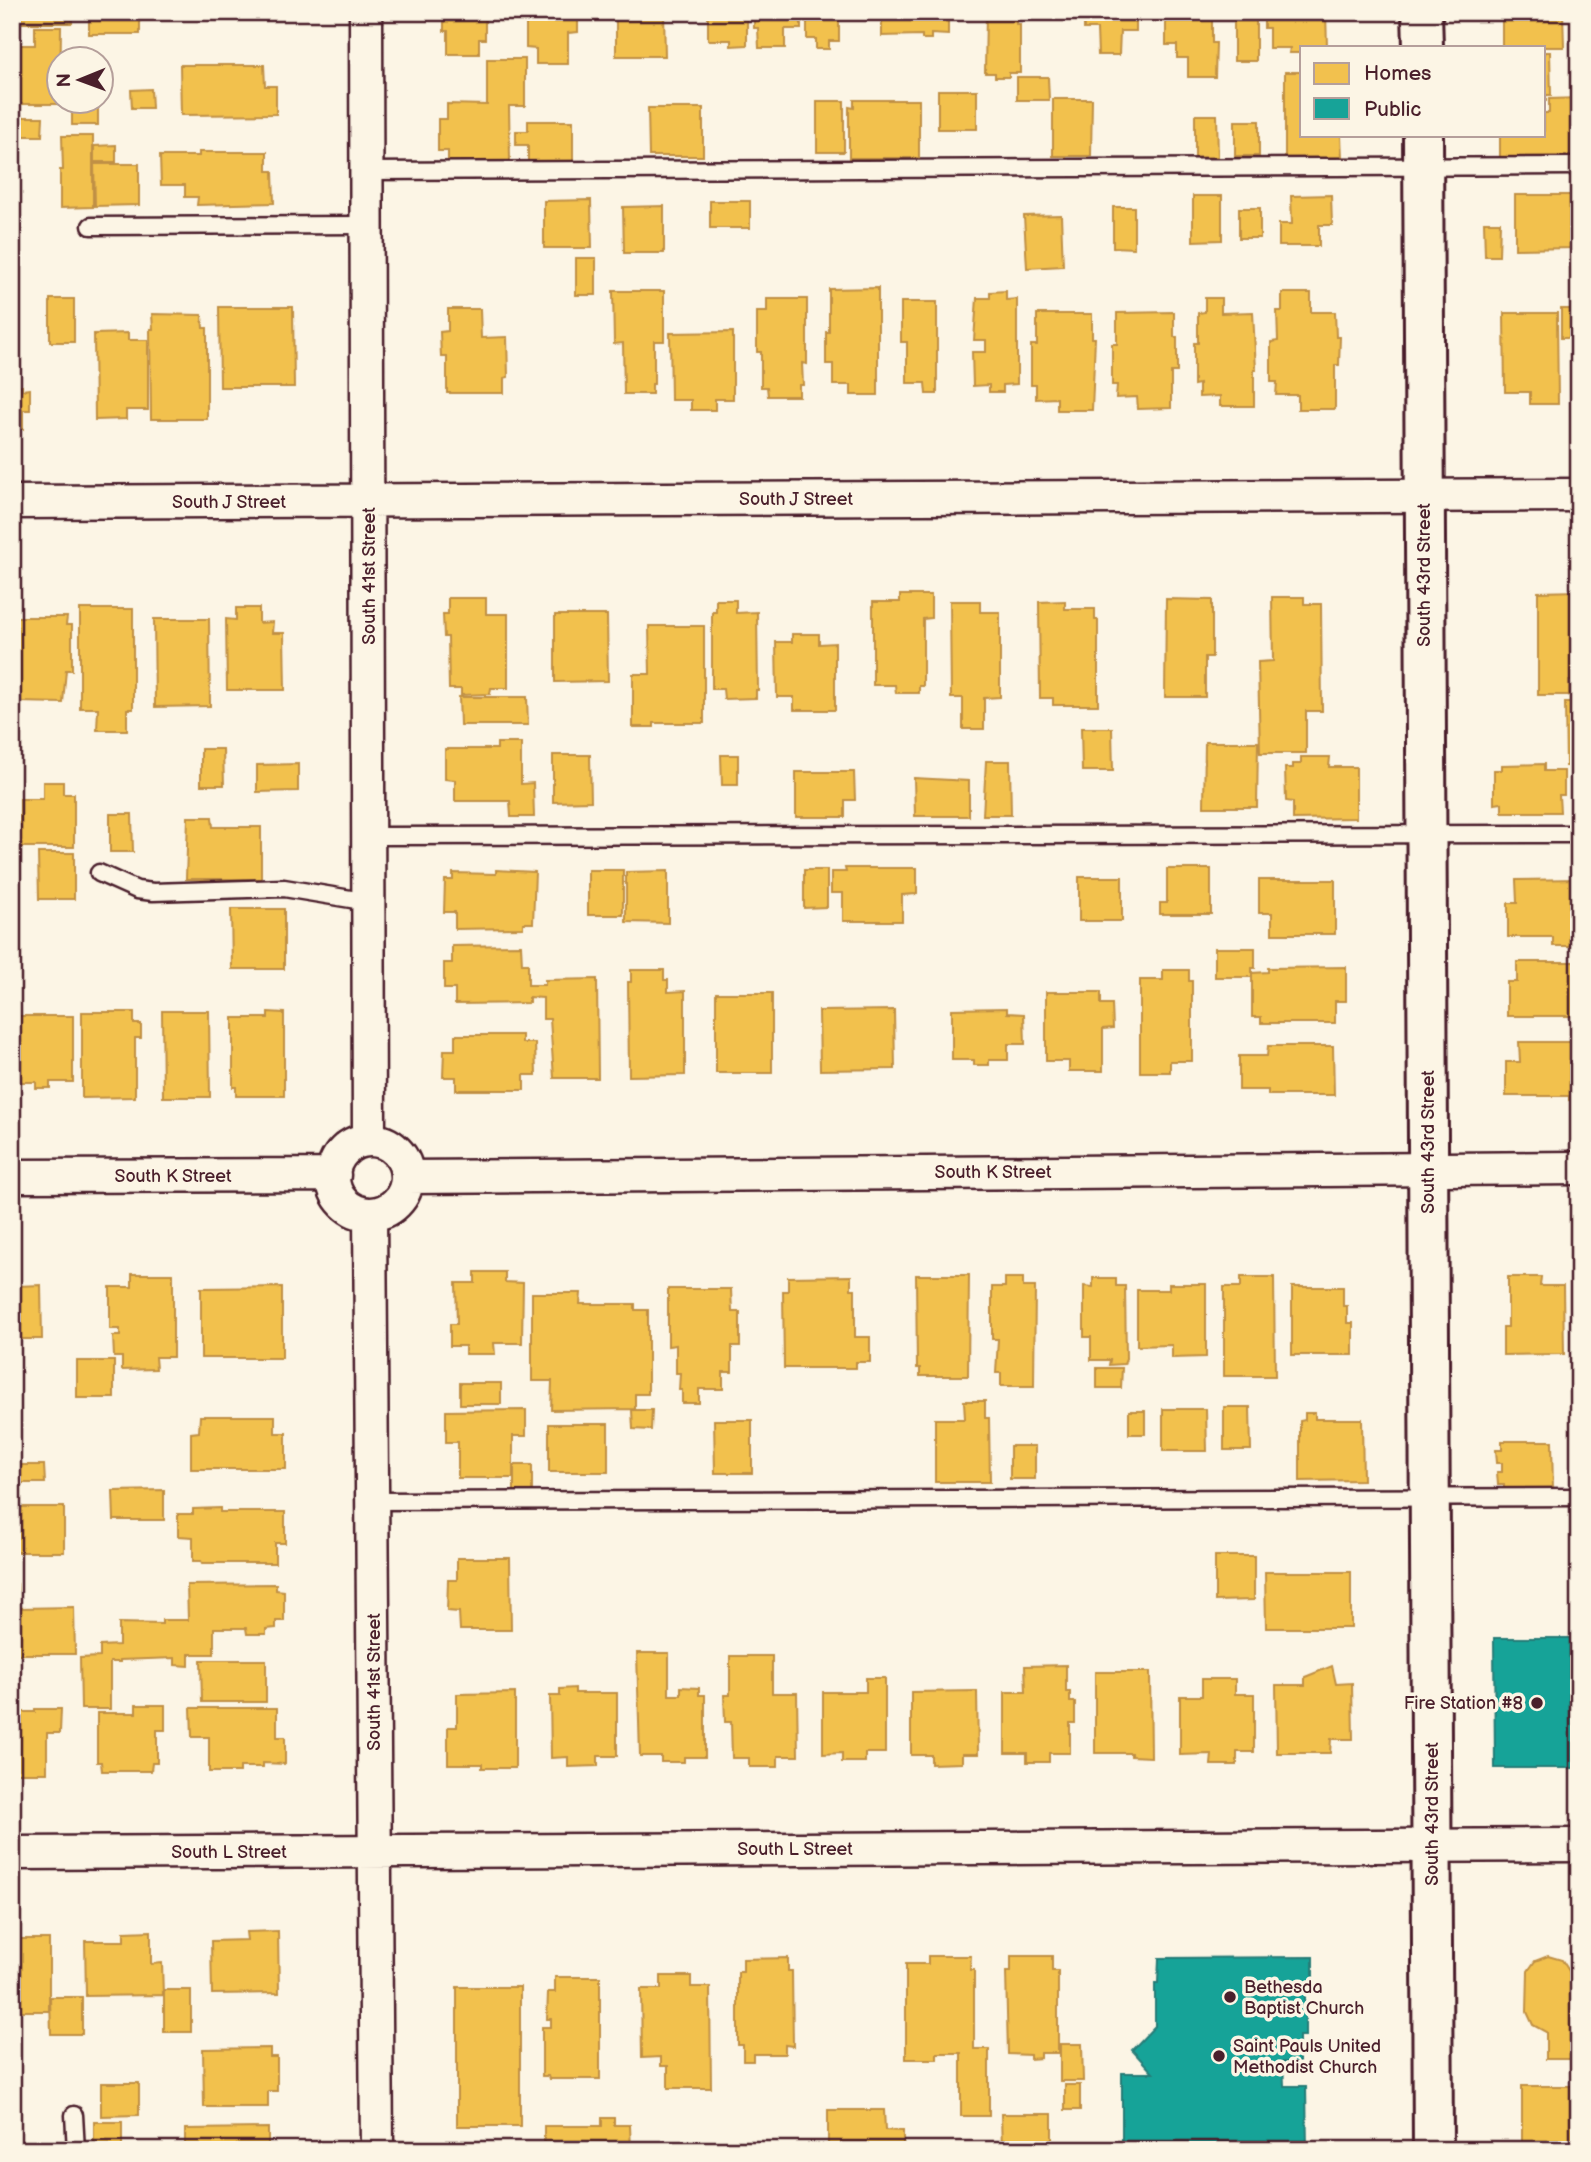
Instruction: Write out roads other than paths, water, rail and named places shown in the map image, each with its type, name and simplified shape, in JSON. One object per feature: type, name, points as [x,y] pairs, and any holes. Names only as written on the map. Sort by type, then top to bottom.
[{"type":"street","name":"South 41st Street","points":[[366,12],[369,1140]]},
{"type":"street","points":[[1423,12],[1423,46]]},
{"type":"street","name":"South 43rd Street","points":[[1423,150],[1433,2150]]},
{"type":"street","name":"South J Street","points":[[12,502],[1579,495]]},
{"type":"street","points":[[369,1140],[391,1147],[405,1166],[407,1177],[400,1199],[381,1212],[370,1214],[358,1212],[339,1198],[334,1187],[334,1175],[341,1154],[349,1147],[369,1140]]},
{"type":"street","name":"South K Street","points":[[407,1177],[1579,1168]]},
{"type":"street","name":"South K Street","points":[[12,1177],[334,1175]]},
{"type":"street","name":"South 41st Street","points":[[370,1214],[377,2150]]},
{"type":"street","name":"South L Street","points":[[12,1853],[1579,1845]]},
{"type":"lane","points":[[366,171],[1423,150],[1579,166]]},
{"type":"lane","points":[[91,226],[367,225]]},
{"type":"lane","points":[[369,836],[1579,834]]},
{"type":"lane","points":[[99,873],[137,890],[153,892],[284,888],[369,902]]},
{"type":"lane","points":[[372,1501],[1579,1497]]},
{"type":"lane","points":[[74,2115],[76,2150]]},
{"type":"place","name":"Fire Station #8","points":[[1537,1703]]},
{"type":"place","name":"Bethesda Baptist Church","points":[[1230,1997]]},
{"type":"place","name":"Saint Pauls United Methodist Church","points":[[1219,2056]]}]
